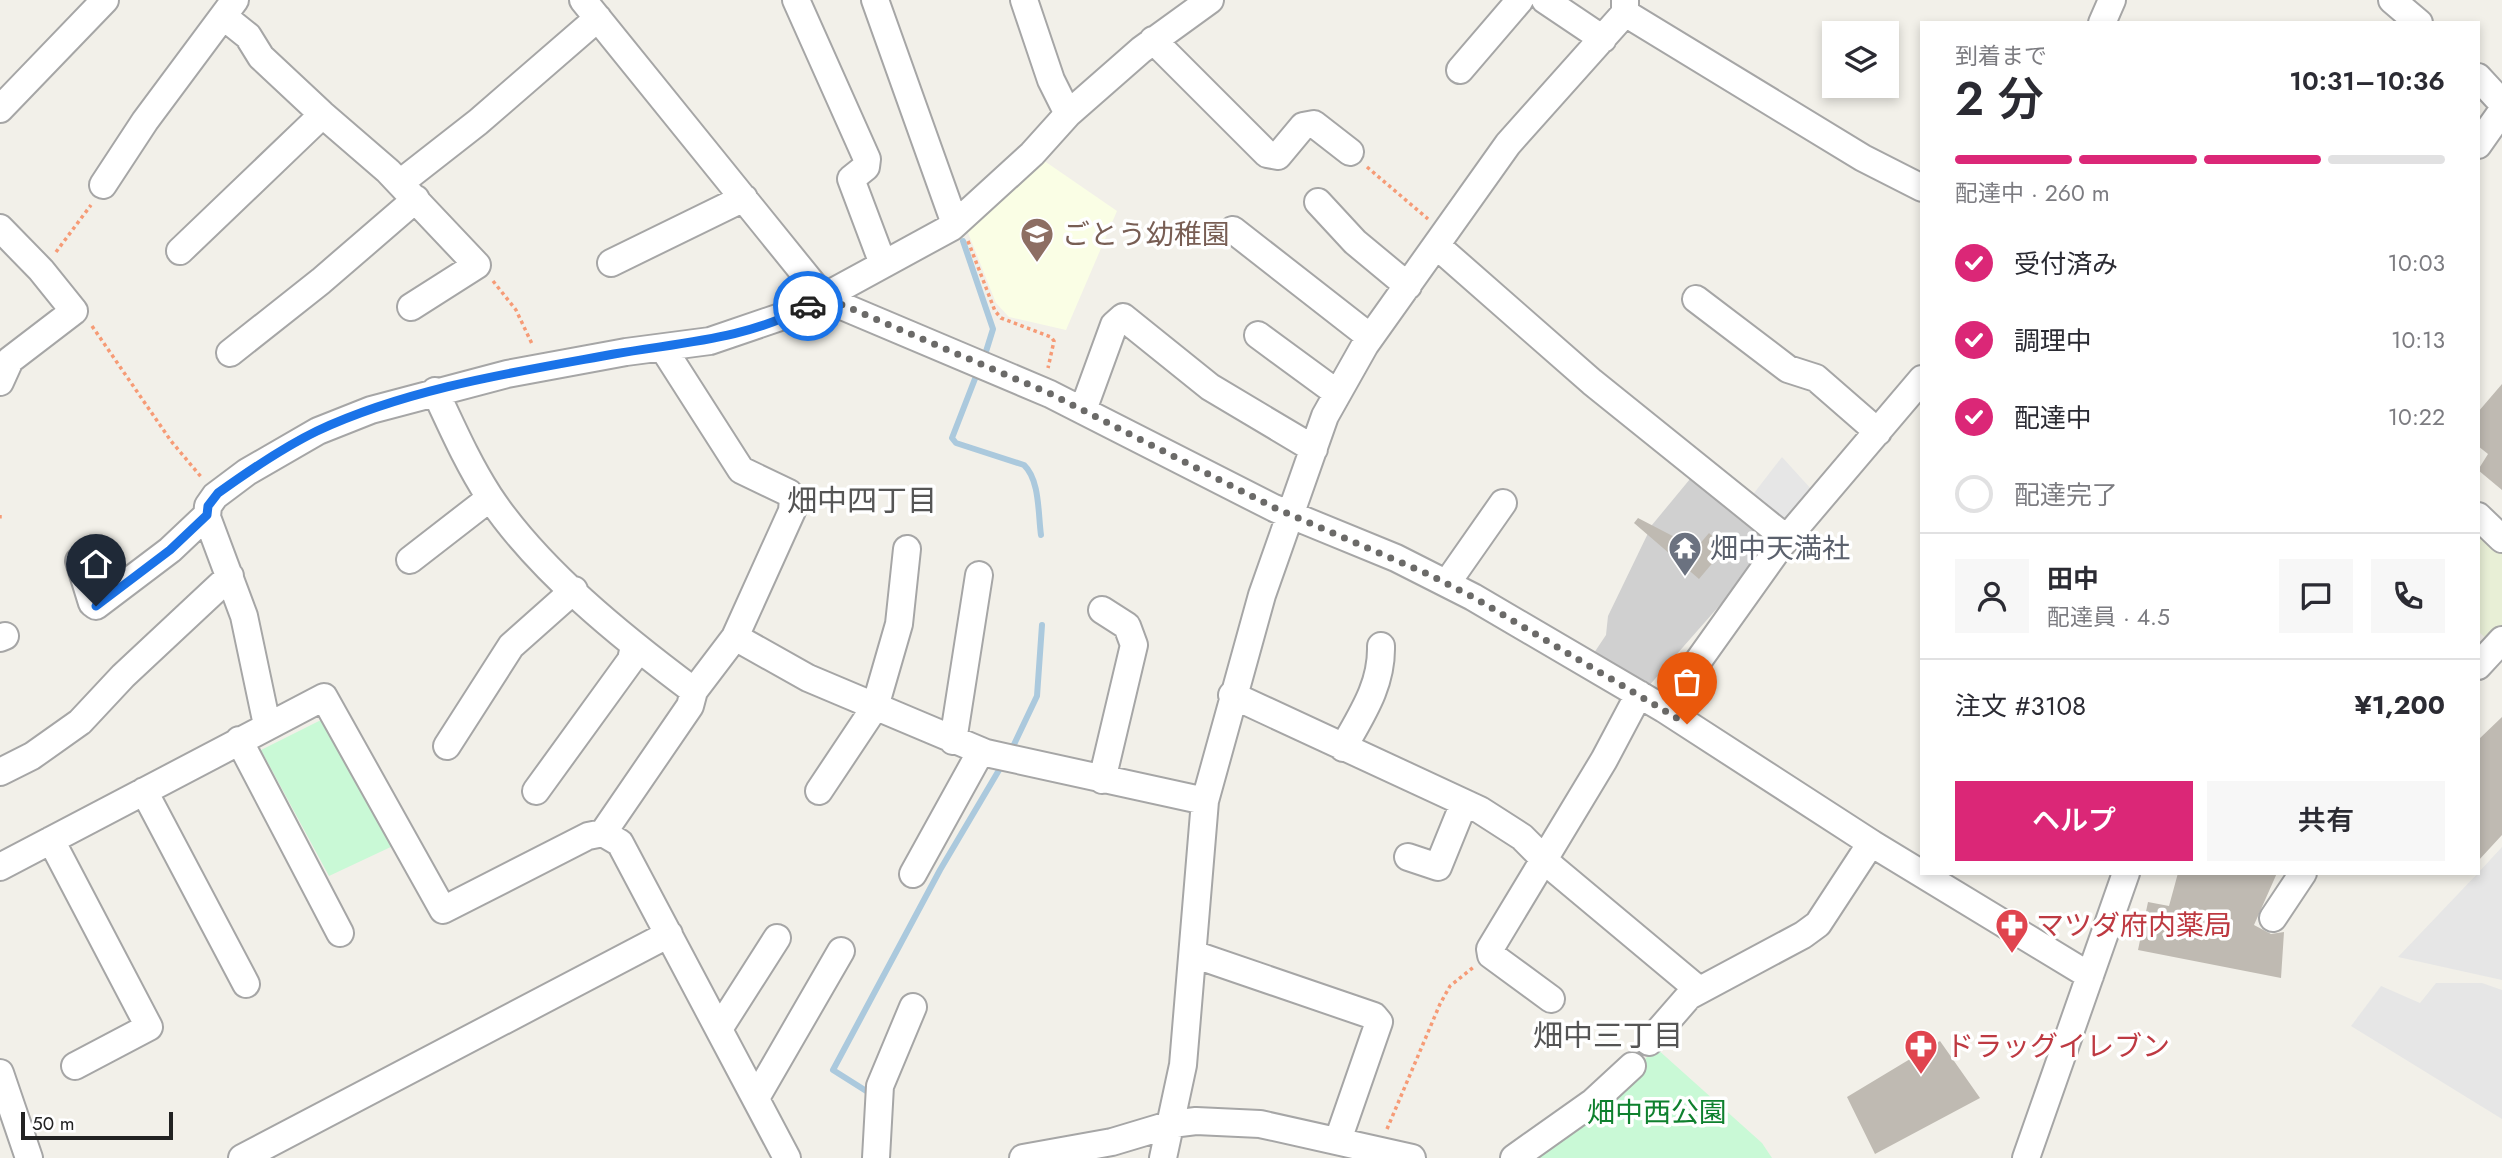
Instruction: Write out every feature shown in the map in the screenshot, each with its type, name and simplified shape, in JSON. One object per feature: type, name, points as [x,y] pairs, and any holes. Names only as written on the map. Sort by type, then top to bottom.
[{"type":"street","points":[[0,109],[105,0]]},
{"type":"street","points":[[796,0],[867,159],[866,167],[851,179],[883,264]]},
{"type":"street","points":[[875,0],[958,222]]},
{"type":"street","points":[[1024,0],[1051,80],[1069,114]]},
{"type":"street","points":[[79,561],[92,603],[96,606],[160,558],[212,504],[318,430],[391,403],[435,391],[540,368],[733,335],[798,312],[958,222],[1032,154],[1069,114],[1153,40],[1170,12],[1210,0]]},
{"type":"street","points":[[1460,70],[1520,0]]},
{"type":"street","points":[[1545,0],[1603,39]]},
{"type":"street","points":[[2103,21],[2112,0]]},
{"type":"street","points":[[2392,0],[2417,21]]},
{"type":"street","points":[[1163,1158],[1183,1065],[1205,801],[1232,695],[1262,595],[1337,393],[1370,337],[1508,144],[1603,39],[1625,7],[1863,158],[1920,187]]},
{"type":"street","points":[[103,185],[145,121],[229,8],[261,57],[408,191],[477,265],[411,307]]},
{"type":"street","points":[[230,353],[321,281],[591,9],[824,297],[1044,391],[1292,514],[1447,583],[1664,709],[1920,873]]},
{"type":"street","points":[[1153,40],[1267,154],[1278,156],[1303,126],[1314,124],[1350,152]]},
{"type":"street","points":[[2480,79],[2502,103]]},
{"type":"street","points":[[2480,142],[2502,111]]},
{"type":"street","points":[[180,251],[322,115]]},
{"type":"street","points":[[611,263],[744,198]]},
{"type":"street","points":[[1318,202],[1355,242],[1408,286]]},
{"type":"street","points":[[0,228],[73,307],[71,315],[10,360],[0,382]]},
{"type":"street","points":[[1233,230],[1370,337]]},
{"type":"street","points":[[1441,240],[1592,382],[1787,539]]},
{"type":"street","points":[[1696,299],[1788,369],[1816,379],[1878,432]]},
{"type":"street","points":[[1083,410],[1114,325],[1123,317],[1210,387],[1314,449]]},
{"type":"street","points":[[1258,335],[1337,393]]},
{"type":"street","points":[[612,838],[690,706],[694,691],[735,638],[787,523],[793,498],[789,493],[741,470],[663,348]]},
{"type":"street","points":[[1664,709],[1787,539],[1920,381]]},
{"type":"street","points":[[435,391],[465,455],[490,498],[574,590],[634,646],[694,691]]},
{"type":"street","points":[[410,560],[490,498]]},
{"type":"street","points":[[1447,583],[1503,503]]},
{"type":"street","points":[[212,504],[230,576],[244,615],[267,725]]},
{"type":"street","points":[[2480,518],[2502,539]]},
{"type":"street","points":[[819,791],[875,707],[899,624],[907,549]]},
{"type":"street","points":[[953,741],[979,575]]},
{"type":"street","points":[[0,772],[33,755],[80,722],[123,676],[230,576]]},
{"type":"street","points":[[447,746],[496,665],[511,646],[574,590]]},
{"type":"street","points":[[1102,610],[1127,626],[1134,645],[1102,780]]},
{"type":"street","points":[[735,638],[808,678],[953,741],[1008,761],[1205,801]]},
{"type":"street","points":[[2480,664],[2502,640]]},
{"type":"street","points":[[536,791],[632,660],[634,646]]},
{"type":"street","points":[[1343,748],[1371,697],[1381,670],[1381,646]]},
{"type":"street","points":[[1551,999],[1492,955],[1490,949],[1543,857],[1604,760],[1639,694]]},
{"type":"street","points":[[1232,695],[1464,803],[1522,837],[1699,990]]},
{"type":"street","points":[[0,867],[324,697],[443,910],[589,836],[612,838]]},
{"type":"street","points":[[239,740],[340,933]]},
{"type":"street","points":[[913,874],[981,751]]},
{"type":"street","points":[[144,791],[246,984]]},
{"type":"street","points":[[1408,857],[1438,867],[1464,803]]},
{"type":"street","points":[[612,838],[669,934],[787,1158]]},
{"type":"street","points":[[51,840],[149,1027],[75,1066]]},
{"type":"street","points":[[1649,1042],[1682,1003],[1699,990],[1803,935],[1818,924],[1871,843]]},
{"type":"street","points":[[1924,875],[2090,976]]},
{"type":"street","points":[[2026,1158],[2125,875]]},
{"type":"street","points":[[2273,918],[2302,875]]},
{"type":"street","points":[[242,1158],[669,934]]},
{"type":"street","points":[[719,1029],[777,938]]},
{"type":"street","points":[[756,1098],[841,951]]},
{"type":"street","points":[[1193,954],[1374,1016],[1379,1022],[1338,1140]]},
{"type":"street","points":[[876,1158],[880,1086],[913,1007]]},
{"type":"street","points":[[1514,1158],[1578,1114],[1632,1066]]},
{"type":"street","points":[[0,1073],[29,1158]]},
{"type":"street","points":[[1023,1158],[1112,1142],[1172,1124],[1196,1121],[1260,1124],[1412,1158]]},
{"type":"path","points":[[1350,152],[1441,240]]},
{"type":"path","points":[[40,270],[71,234],[103,185]]},
{"type":"path","points":[[958,222],[995,311],[1001,318],[1051,337],[1054,341],[1044,391]]},
{"type":"path","points":[[477,265],[516,310],[530,335],[540,368]]},
{"type":"path","points":[[73,307],[106,344],[212,504]]},
{"type":"path","points":[[1380,1150],[1445,995],[1450,986],[1490,949]]},
{"type":"shaded area","name":"ごとう幼稚園","points":[[1040,158],[1117,211],[1066,330],[1009,317],[996,303],[965,225]]},
{"type":"shaded area","points":[[1782,457],[1812,490],[1786,524],[1751,497]]},
{"type":"shaded area","name":"畑中天満社","points":[[1695,473],[1778,539],[1647,688],[1590,659],[1606,635],[1608,616],[1652,525]]},
{"type":"shaded area","points":[[2480,533],[2502,554],[2502,629],[2490,642],[2480,633]]},
{"type":"shaded area","points":[[2502,847],[2502,980],[2398,957],[2476,875],[2480,875],[2480,871]]},
{"type":"shaded area","points":[[2436,983],[2482,983],[2502,990],[2502,1119],[2351,1026],[2381,986],[2420,1003]]},
{"type":"green space","points":[[321,720],[395,845],[329,876],[261,750]]},
{"type":"green space","name":"畑中西公園","points":[[1656,1048],[1762,1143],[1772,1158],[1525,1158],[1605,1099]]},
{"type":"building","points":[[2502,384],[2502,490],[2480,472],[2488,454],[2480,448],[2480,410]]},
{"type":"building","points":[[1638,518],[1690,545],[1693,542],[1698,546],[1709,533],[1721,544],[1710,556],[1715,560],[1699,579],[1634,523]]},
{"type":"building","points":[[2502,717],[2502,835],[2480,859],[2480,738]]},
{"type":"building","points":[[2177,875],[2276,875],[2254,925],[2271,934],[2284,932],[2281,978],[2138,950],[2148,902],[2169,906]]},
{"type":"building","name":"ドラッグイレブン","points":[[1940,1041],[1980,1098],[1875,1154],[1847,1097]]},
{"type":"waterway","points":[[963,241],[993,329],[984,358]]},
{"type":"waterway","points":[[978,371],[952,438],[956,443],[1024,465],[1036,488],[1041,535]]},
{"type":"waterway","points":[[1010,753],[1037,696],[1042,625]]},
{"type":"waterway","points":[[871,1094],[833,1070],[940,870],[1002,765]]},
{"type":"way so far","points":[[808,306],[824,297],[1051,394],[1275,508],[1396,558],[1473,597],[1687,724]]},
{"type":"place","name":"ごとう幼稚園","points":[[1037,264]]},
{"type":"place","name":"畑中天満社","points":[[1685,578]]},
{"type":"place","name":"マツダ府内薬局","points":[[2012,955]]},
{"type":"place","name":"ドラッグイレブン","points":[[1921,1076]]},
{"type":"district","name":"畑中四丁目","points":[[862,500]]},
{"type":"district","name":"畑中三丁目","points":[[1608,1035]]},
{"type":"route","points":[[96,606],[170,550],[207,515],[208,506],[218,493],[247,472],[318,430],[391,403],[483,380],[626,352],[710,341],[774,321],[808,306]]}]
